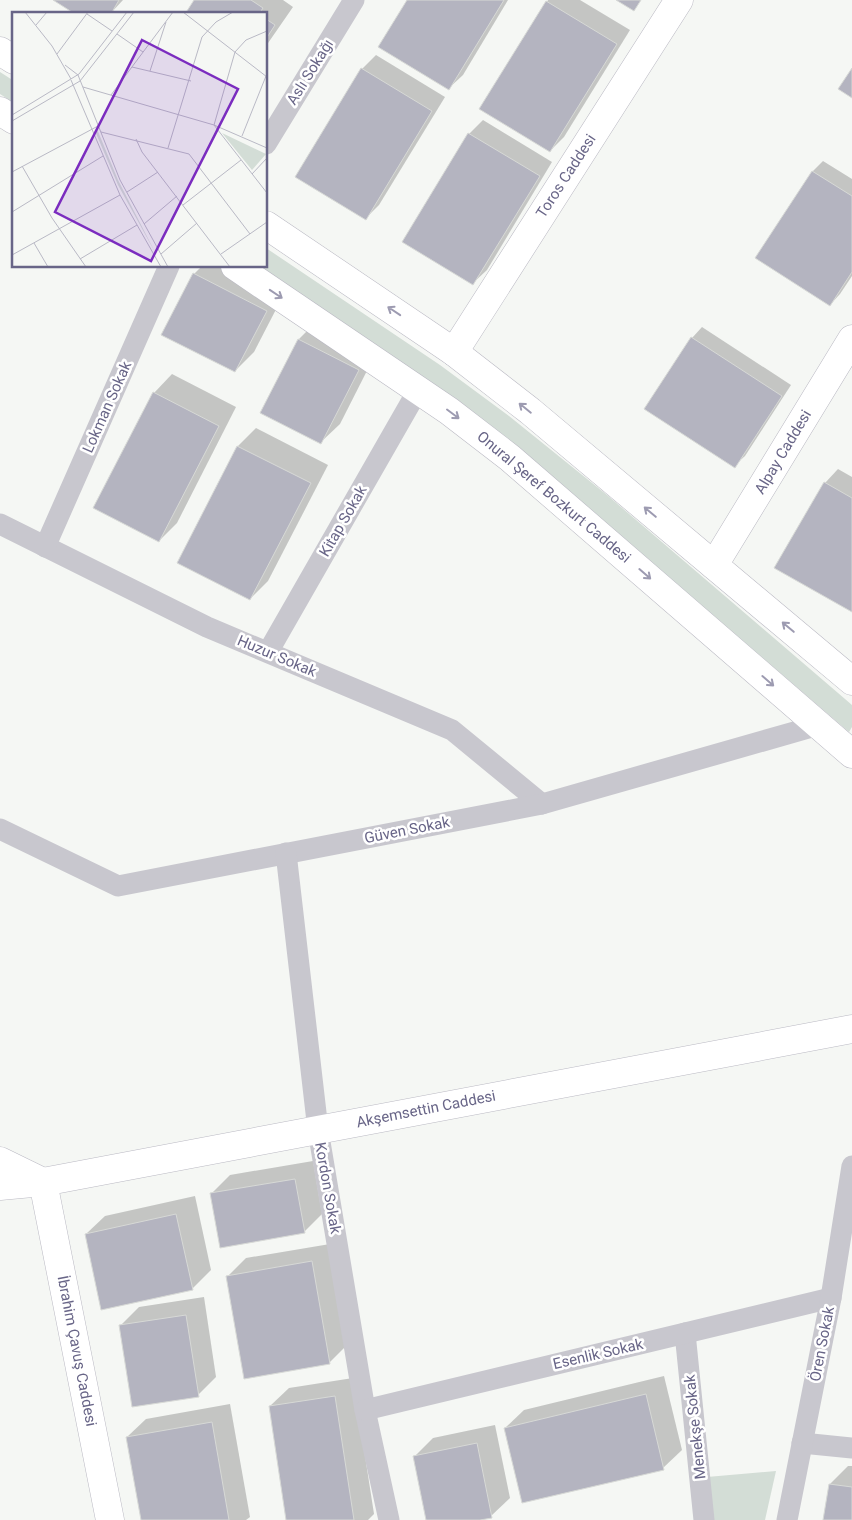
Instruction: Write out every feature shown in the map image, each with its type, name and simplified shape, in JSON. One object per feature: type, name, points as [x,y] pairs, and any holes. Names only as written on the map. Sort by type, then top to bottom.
[{"type":"street","name":"Aslı Sokağı","points":[[268,141],[354,0]]},
{"type":"street","name":"Toros Caddesi","points":[[454,352],[679,0]]},
{"type":"street","points":[[0,51],[12,59]]},
{"type":"street","points":[[0,111],[12,119]]},
{"type":"street","points":[[268,226],[454,352],[530,411],[852,681]]},
{"type":"street","name":"Lokman Sokak","points":[[46,547],[168,268]]},
{"type":"street","name":"Onural Şeref Bozkurt Caddesi","points":[[238,268],[449,411],[510,458],[852,754]]},
{"type":"street","name":"Alpay Caddesi","points":[[714,565],[852,339]]},
{"type":"street","name":"Kitap Sokak","points":[[268,652],[418,390]]},
{"type":"street","name":"Huzur Sokak","points":[[0,524],[207,627],[452,730],[542,804]]},
{"type":"street","name":"Güven Sokak","points":[[0,829],[118,886],[542,804],[819,725]]},
{"type":"street","name":"Kordon Sokak","points":[[286,853],[318,1130],[365,1410],[389,1520]]},
{"type":"street","name":"Akşemsettin Caddesi","points":[[0,1186],[43,1182],[852,1029]]},
{"type":"street","points":[[0,1161],[43,1182]]},
{"type":"street","name":"Ören Sokak","points":[[787,1520],[831,1298],[852,1166]]},
{"type":"street","name":"İbrahim Çavuş Caddesi","points":[[43,1182],[110,1520]]},
{"type":"street","name":"Esenlik Sokak","points":[[365,1410],[831,1298]]},
{"type":"street","name":"Menekşe Sokak","points":[[685,1333],[704,1520]]},
{"type":"street","points":[[802,1443],[852,1448]]},
{"type":"shaded area","points":[[0,72],[12,80],[12,102],[0,94]]},
{"type":"shaded area","points":[[268,249],[440,365],[509,416],[607,495],[852,705],[852,727],[849,732],[517,448],[390,354],[262,268],[268,268]]},
{"type":"shaded area","points":[[776,1471],[765,1520],[713,1520],[707,1477]]},
{"type":"building","points":[[53,0],[119,0],[112,12],[72,12]]},
{"type":"building","points":[[194,0],[251,0],[263,8],[260,12],[186,12]]},
{"type":"building","points":[[407,0],[504,0],[449,90],[378,47]]},
{"type":"building","points":[[616,0],[641,0],[634,11]]},
{"type":"building","points":[[546,1],[617,44],[550,152],[479,109]]},
{"type":"building","points":[[268,20],[275,25],[268,36]]},
{"type":"building","points":[[361,68],[432,111],[366,220],[295,177]]},
{"type":"building","points":[[852,68],[852,98],[838,89]]},
{"type":"building","points":[[468,133],[540,176],[473,285],[402,242]]},
{"type":"building","points":[[812,171],[852,196],[852,272],[830,306],[755,258]]},
{"type":"building","points":[[193,273],[267,311],[235,372],[161,335]]},
{"type":"building","points":[[691,337],[782,396],[735,468],[644,409]]},
{"type":"building","points":[[298,339],[359,370],[321,444],[260,413]]},
{"type":"building","points":[[153,392],[219,426],[159,542],[93,508]]},
{"type":"building","points":[[237,446],[311,483],[250,600],[177,563]]},
{"type":"building","points":[[824,482],[852,498],[852,612],[774,568]]},
{"type":"building","points":[[295,1179],[305,1233],[220,1248],[210,1193]]},
{"type":"building","points":[[176,1214],[193,1290],[101,1310],[85,1234]]},
{"type":"building","points":[[312,1261],[330,1364],[244,1379],[226,1276]]},
{"type":"building","points":[[186,1315],[199,1397],[132,1407],[119,1325]]},
{"type":"building","points":[[646,1394],[664,1470],[522,1503],[504,1428]]},
{"type":"building","points":[[335,1396],[354,1520],[286,1520],[269,1406]]},
{"type":"building","points":[[212,1422],[229,1520],[141,1520],[126,1437]]},
{"type":"building","points":[[477,1443],[492,1518],[480,1520],[426,1520],[413,1456]]},
{"type":"building","points":[[829,1484],[852,1487],[852,1520],[823,1520]]}]
